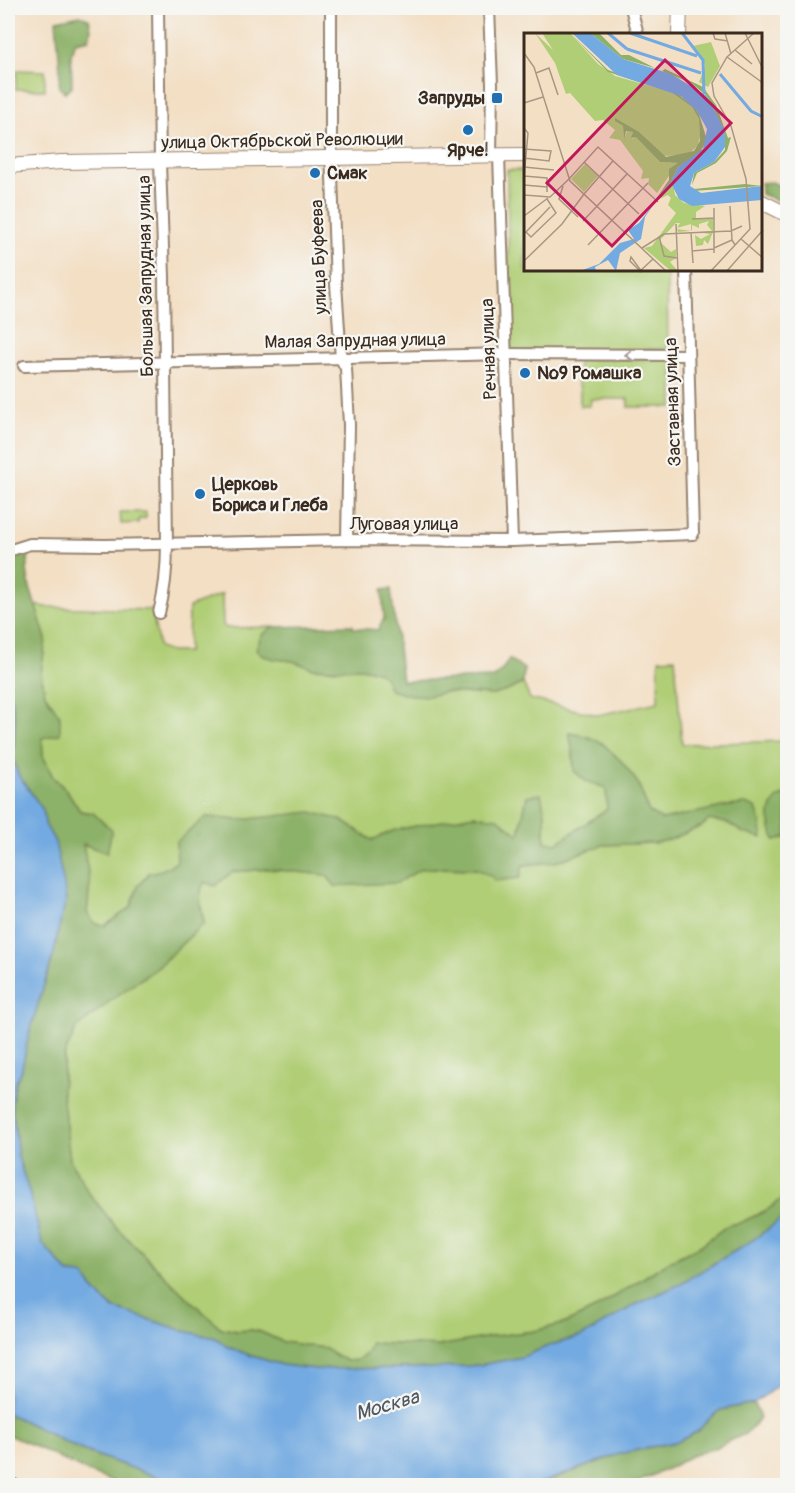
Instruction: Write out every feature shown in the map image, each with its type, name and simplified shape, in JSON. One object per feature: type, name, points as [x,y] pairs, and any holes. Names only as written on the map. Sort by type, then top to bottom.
[{"type":"main road","points":[[679,33],[680,8]]},
{"type":"main road","name":"улица Октябрьской Революции","points":[[8,161],[160,162],[524,155]]},
{"type":"main road","name":"улица Октябрьской Революции","points":[[8,166],[40,163]]},
{"type":"main road","points":[[762,202],[788,215]]},
{"type":"street","name":"Большая Запрудная улица","points":[[158,8],[168,544],[167,573],[159,614]]},
{"type":"street","name":"улица Буфеева","points":[[331,8],[336,284],[341,359],[346,368],[349,425],[347,540]]},
{"type":"street","name":"Речная улица","points":[[489,8],[512,541]]},
{"type":"street","points":[[631,8],[638,33]]},
{"type":"street","name":"Заставная улица","points":[[686,272],[693,534]]},
{"type":"street","name":"Малая Запрудная улица","points":[[24,366],[505,354],[688,355]]},
{"type":"street","name":"Луговая улица","points":[[8,551],[30,544],[347,540],[512,541],[693,534]]},
{"type":"street","points":[[8,1482],[16,1485]]},
{"type":"green space","points":[[80,15],[89,19],[91,29],[89,39],[75,42],[71,55],[72,87],[65,93],[59,87],[56,20]]},
{"type":"green space","points":[[17,70],[45,71],[45,90],[16,89]]},
{"type":"green space","points":[[507,170],[524,170],[524,272],[667,272],[668,349],[510,352]]},
{"type":"green space","points":[[772,182],[787,190],[787,204],[762,194],[762,183]]},
{"type":"green space","points":[[578,359],[673,359],[673,407],[628,407],[628,399],[591,399],[590,406],[580,406]]},
{"type":"green space","points":[[120,512],[146,512],[146,518],[139,519],[138,523],[121,524]]},
{"type":"green space","points":[[29,553],[27,570],[30,588],[46,639],[41,673],[45,694],[60,716],[60,734],[42,738],[43,756],[53,777],[68,792],[80,811],[93,813],[112,830],[107,853],[83,844],[90,883],[87,913],[94,923],[105,926],[131,907],[138,886],[149,873],[162,870],[177,862],[176,842],[206,817],[239,820],[311,812],[341,820],[372,840],[395,830],[474,815],[498,818],[519,835],[527,796],[541,794],[545,813],[545,842],[557,843],[607,809],[606,788],[586,781],[574,771],[569,733],[586,736],[602,743],[622,762],[638,783],[649,812],[662,820],[745,804],[756,808],[761,823],[762,838],[744,833],[727,823],[709,820],[702,826],[669,840],[654,843],[603,845],[555,862],[523,865],[520,878],[495,881],[491,876],[477,869],[434,868],[421,869],[397,883],[335,886],[326,875],[269,869],[232,872],[215,886],[204,882],[200,902],[204,923],[155,969],[115,997],[76,1029],[64,1056],[62,1092],[70,1160],[88,1192],[115,1226],[221,1328],[237,1331],[251,1330],[283,1342],[324,1348],[346,1361],[357,1360],[367,1353],[371,1343],[439,1346],[535,1331],[566,1323],[597,1308],[668,1262],[700,1246],[728,1225],[740,1223],[767,1210],[787,1195],[787,1214],[742,1247],[583,1336],[551,1345],[522,1357],[480,1365],[440,1368],[315,1369],[282,1365],[228,1347],[216,1338],[188,1332],[113,1308],[96,1292],[83,1275],[69,1274],[42,1243],[18,1157],[12,1103],[15,1084],[22,1068],[30,1030],[54,953],[58,931],[55,842],[45,824],[43,810],[18,774],[13,759],[15,721],[8,681],[8,570],[10,557]]},
{"type":"green space","points":[[391,589],[402,681],[494,678],[509,659],[524,669],[523,683],[493,695],[445,692],[428,696],[404,694],[390,690],[384,676],[377,671],[361,668],[312,668],[293,661],[263,656],[256,649],[261,636],[272,627],[353,625],[353,628],[379,630],[384,619],[382,590]]},
{"type":"green space","points":[[222,594],[223,625],[226,628],[272,627],[261,636],[275,659],[293,661],[312,668],[361,668],[377,671],[384,676],[390,690],[404,694],[428,696],[444,692],[493,695],[523,683],[530,699],[598,715],[658,702],[659,659],[675,658],[682,744],[787,741],[787,793],[778,798],[775,840],[787,837],[787,1195],[768,1210],[740,1223],[728,1225],[700,1246],[668,1262],[597,1308],[566,1323],[535,1331],[439,1346],[371,1343],[367,1353],[356,1361],[346,1361],[324,1348],[283,1342],[261,1332],[221,1328],[115,1226],[88,1192],[70,1160],[62,1092],[64,1056],[76,1029],[115,997],[156,969],[204,923],[199,893],[204,882],[215,886],[232,872],[269,869],[326,875],[434,868],[478,869],[492,876],[520,878],[522,865],[555,862],[603,845],[654,843],[669,840],[702,826],[709,820],[727,823],[744,833],[761,823],[692,815],[662,820],[649,812],[638,783],[622,762],[602,743],[570,733],[574,771],[586,781],[606,788],[607,809],[557,843],[545,843],[545,813],[527,796],[519,836],[474,815],[395,830],[372,840],[341,820],[273,817],[239,820],[206,817],[177,862],[162,870],[149,873],[138,886],[131,907],[104,926],[94,923],[87,913],[90,883],[83,844],[107,853],[93,813],[80,811],[68,792],[53,777],[43,756],[42,738],[60,716],[45,694],[41,673],[46,639],[35,605],[152,610],[159,648],[170,652],[188,652],[189,607]]},
{"type":"green space","points":[[787,793],[787,837],[775,840],[771,830],[770,813],[774,802]]},
{"type":"green space","points":[[754,1403],[760,1418],[747,1433],[691,1456],[631,1485],[535,1486],[619,1454],[679,1441],[698,1431],[720,1410]]},
{"type":"green space","points":[[8,1414],[75,1447],[175,1485],[129,1486],[94,1475],[8,1435]]},
{"type":"water","points":[[8,475],[13,509],[10,543],[8,544]]},
{"type":"water","name":"Москва","points":[[8,681],[15,721],[13,759],[18,774],[43,810],[45,824],[55,842],[66,901],[54,953],[30,1030],[22,1068],[15,1084],[12,1103],[18,1157],[42,1243],[69,1274],[83,1275],[96,1292],[113,1308],[188,1332],[216,1338],[228,1347],[282,1365],[315,1369],[440,1368],[480,1365],[522,1357],[551,1345],[583,1336],[742,1247],[787,1214],[787,1379],[754,1403],[720,1410],[698,1431],[679,1441],[619,1454],[535,1485],[175,1485],[75,1447],[8,1414]]},
{"type":"place","name":"Запруды","points":[[497,98]]},
{"type":"place","name":"Ярче!","points":[[468,130]]},
{"type":"place","name":"Смак","points":[[315,173]]},
{"type":"place","name":"№9 Ромашка","points":[[525,373]]},
{"type":"place","name":"Церковь Бориса и Глеба","points":[[200,494]]}]
